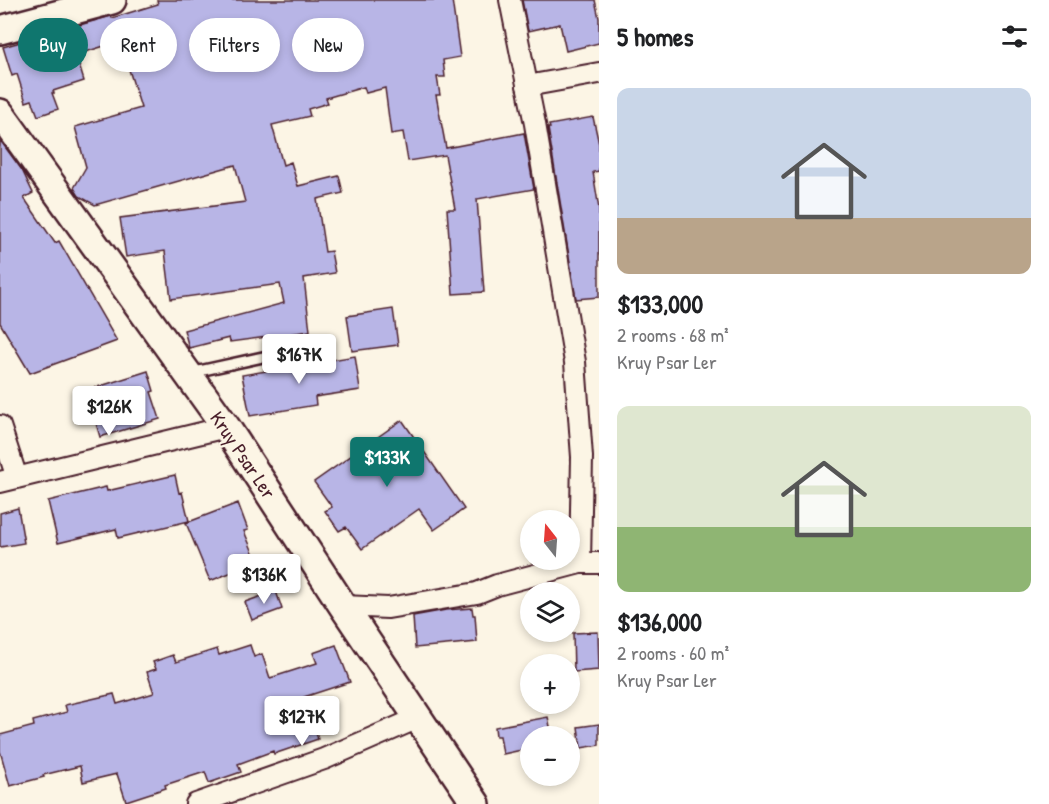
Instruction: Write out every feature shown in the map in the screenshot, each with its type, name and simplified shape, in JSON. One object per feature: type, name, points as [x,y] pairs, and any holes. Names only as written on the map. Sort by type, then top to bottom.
[{"type":"street","points":[[0,30],[112,0]]},
{"type":"street","points":[[343,606],[388,608],[477,593],[496,585],[590,563],[575,362],[510,0]]},
{"type":"street","points":[[527,86],[599,73]]},
{"type":"street","name":"Kruy Psar Ler","points":[[5,129],[226,427],[476,804]]},
{"type":"street","points":[[0,426],[9,480],[226,427]]},
{"type":"street","points":[[196,804],[324,759],[418,718]]},
{"type":"lane","points":[[188,374],[304,348]]},
{"type":"building","points":[[157,0],[452,0],[460,57],[443,60],[445,77],[437,77],[440,95],[436,95],[446,148],[524,133],[534,189],[477,199],[484,292],[453,294],[447,209],[455,209],[445,155],[408,161],[403,132],[391,134],[385,88],[366,93],[364,87],[326,98],[328,103],[308,109],[310,116],[272,125],[283,165],[291,162],[298,186],[339,176],[343,193],[317,199],[325,252],[331,251],[335,273],[304,278],[310,331],[230,342],[229,338],[189,348],[184,330],[284,303],[280,284],[171,299],[165,251],[126,257],[120,218],[245,202],[235,165],[95,205],[79,196],[74,188],[86,167],[75,127],[141,108],[130,72],[177,72],[177,18],[112,18],[158,4]]},
{"type":"building","points":[[522,0],[595,0],[599,18],[599,43],[566,51],[560,24],[528,31]]},
{"type":"building","points":[[100,19],[100,47],[88,51],[88,23]]},
{"type":"building","points":[[18,43],[18,72],[81,72],[84,81],[53,91],[58,109],[38,116],[32,100],[26,102],[17,74],[12,76],[3,47]]},
{"type":"building","points":[[593,117],[599,144],[599,171],[593,172],[599,209],[599,297],[576,299],[548,128],[550,128],[549,125]]},
{"type":"building","points":[[0,140],[22,170],[33,193],[24,198],[55,243],[59,241],[117,341],[30,373],[0,323]]},
{"type":"building","points":[[393,309],[398,345],[352,351],[347,316]]},
{"type":"building","points":[[355,356],[360,390],[315,397],[316,405],[250,416],[242,375]]},
{"type":"building","points":[[148,371],[154,391],[151,392],[160,419],[100,437],[93,413],[98,411],[91,389]]},
{"type":"building","points":[[402,420],[464,509],[434,530],[419,509],[362,549],[346,527],[339,531],[325,511],[332,507],[314,482]]},
{"type":"building","points":[[175,475],[189,521],[118,538],[116,529],[58,543],[48,501],[106,487],[107,491]]},
{"type":"building","points":[[238,503],[248,530],[244,531],[257,562],[210,581],[186,523]]},
{"type":"building","points":[[18,508],[24,543],[0,547],[0,513]]},
{"type":"building","points":[[276,591],[282,609],[252,620],[245,602]]},
{"type":"building","points":[[472,608],[473,615],[475,615],[477,642],[415,648],[413,616]]},
{"type":"building","points":[[598,632],[599,670],[580,672],[580,654],[574,654],[573,642],[580,642],[580,633]]},
{"type":"building","points":[[250,645],[254,657],[262,654],[270,678],[317,663],[313,653],[336,645],[350,682],[304,697],[318,739],[274,754],[273,751],[238,764],[241,772],[209,783],[205,772],[126,801],[117,774],[83,782],[80,766],[10,786],[0,751],[0,735],[34,726],[33,721],[67,712],[65,705],[114,694],[117,704],[154,693],[147,672],[156,669],[153,662],[173,655],[176,662],[217,649],[219,655]]},
{"type":"building","points":[[548,717],[550,726],[520,726],[520,750],[503,754],[500,736],[496,736],[495,727]]},
{"type":"building","points":[[599,724],[599,745],[581,748],[580,727]]}]
